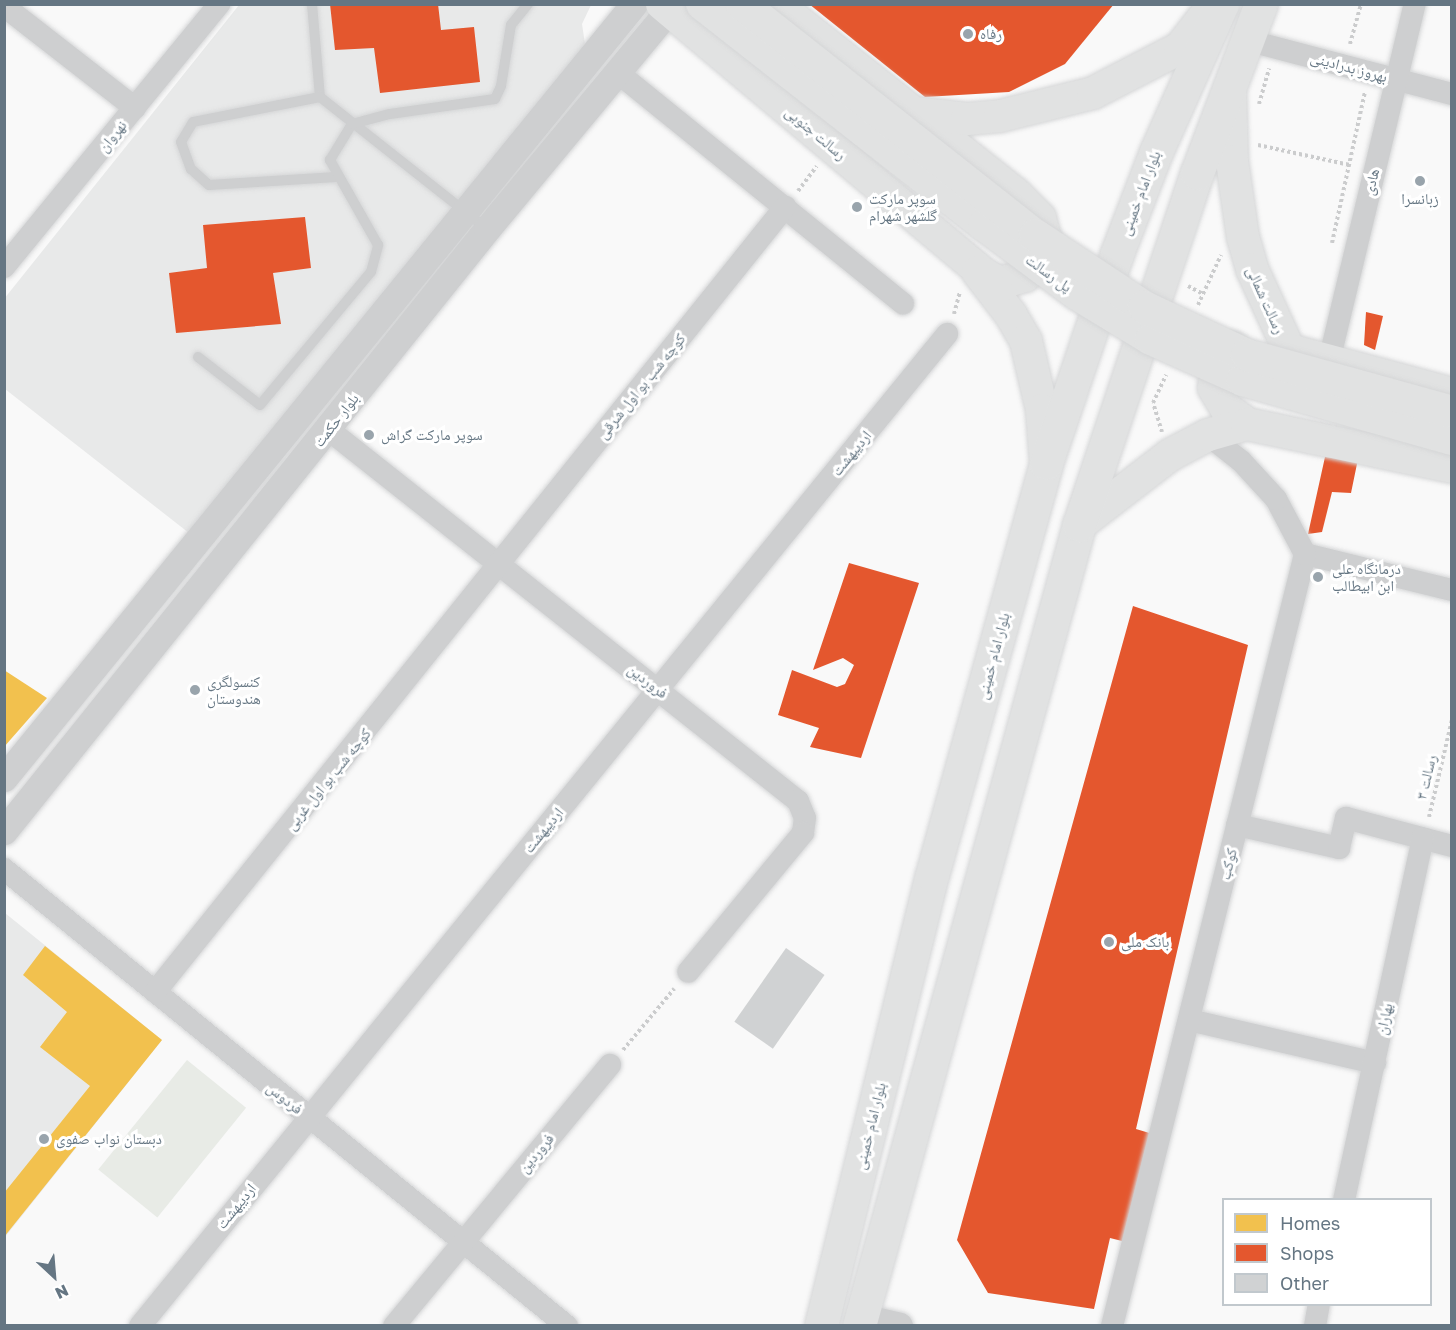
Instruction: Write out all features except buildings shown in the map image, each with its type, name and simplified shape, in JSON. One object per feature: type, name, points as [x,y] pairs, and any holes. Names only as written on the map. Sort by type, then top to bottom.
[{"type":"main road","name":"پل رسالت","points":[[702,4],[984,225],[1077,294],[1151,339],[1243,380],[1452,439]]},
{"type":"main road","name":"پل رسالت","points":[[742,4],[1035,236],[1144,307],[1247,355],[1452,412]]},
{"type":"main road","points":[[776,4],[1016,194],[1040,218],[1046,231],[1047,245],[1039,263],[1026,276],[1000,283],[970,262]]},
{"type":"main road","points":[[914,112],[967,119],[1000,116],[1092,93],[1180,48],[1214,4]]},
{"type":"main road","name":"بلوار امام خمینی","points":[[821,1326],[932,875],[1046,463],[1124,235],[1156,152],[1222,4]]},
{"type":"main road","points":[[860,1321],[1079,525],[1230,81],[1261,44],[1262,4]]},
{"type":"main road","name":"رسالت جنوبی","points":[[665,7],[970,262]]},
{"type":"main road","name":"رسالت شمالی","points":[[1230,81],[1232,160],[1243,237],[1252,269],[1289,350],[1452,394]]},
{"type":"main road","points":[[970,262],[1011,315],[1026,341],[1041,400],[1046,463]]},
{"type":"main road","points":[[1289,350],[1246,342],[1235,346],[1217,368],[1216,395],[1226,408],[1247,424],[1452,466]]},
{"type":"main road","points":[[1079,525],[1170,455],[1208,435],[1247,424]]},
{"type":"street","name":"نهروان","points":[[4,267],[219,4]]},
{"type":"street","name":"بلوار حکمت","points":[[4,778],[634,4]]},
{"type":"street","name":"هادی","points":[[1329,361],[1415,4]]},
{"type":"street","points":[[4,6],[135,108]]},
{"type":"street","name":"بلوار حکمت","points":[[4,831],[329,430],[487,229],[617,72],[665,7]]},
{"type":"street","name":"بهروز بدرادینی","points":[[1261,44],[1452,94]]},
{"type":"street","points":[[617,72],[903,304]]},
{"type":"street","name":"کوچه شب بو اول شرقی","points":[[496,565],[785,207]]},
{"type":"street","name":"اردیبهشت","points":[[140,1326],[308,1116],[947,334]]},
{"type":"street","name":"فروردین","points":[[329,430],[496,565],[658,689],[798,801],[805,818],[803,833],[688,972]]},
{"type":"street","points":[[1208,435],[1241,461],[1276,499],[1305,554],[1452,590]]},
{"type":"street","name":"کوکب","points":[[1112,1326],[1305,554]]},
{"type":"street","name":"کوچه شب بو اول غربی","points":[[155,992],[496,565]]},
{"type":"street","points":[[1237,825],[1339,848],[1346,818],[1452,846]]},
{"type":"street","name":"بهاران","points":[[1344,1198],[1424,839]]},
{"type":"street","name":"فردوس","points":[[4,869],[567,1326]]},
{"type":"street","points":[[1189,1020],[1375,1063]]},
{"type":"street","name":"فروردین","points":[[394,1326],[462,1241],[610,1065]]},
{"type":"street","points":[[1315,1326],[1319,1306]]},
{"type":"street","points":[[860,1321],[899,1326]]},
{"type":"lane","points":[[312,4],[320,97],[487,229]]},
{"type":"lane","points":[[198,357],[260,405],[371,272],[378,245],[336,177],[330,160],[352,124],[390,114],[495,99],[501,86],[511,25],[528,4]]},
{"type":"lane","points":[[320,97],[193,122],[181,141],[191,169],[209,184],[336,177]]},
{"type":"path","points":[[1344,65],[1361,4]]},
{"type":"path","points":[[1257,114],[1261,44]]},
{"type":"path","points":[[1330,253],[1369,72]]},
{"type":"path","points":[[1253,154],[1252,144],[1374,170]]},
{"type":"path","points":[[785,207],[832,147]]},
{"type":"path","points":[[947,334],[970,262]]},
{"type":"path","points":[[1164,274],[1203,294]]},
{"type":"path","name":"رسالت ۳","points":[[1424,839],[1452,720]]},
{"type":"path","points":[[610,1065],[688,972]]},
{"type":"shaded area","points":[[239,5],[591,5],[582,24],[585,44],[189,533],[5,389],[4,299]]},
{"type":"shaded area","name":"دبستان نواب صفوی","points":[[5,913],[162,1040],[5,1237]]},
{"type":"shaded area","points":[[187,1060],[246,1108],[157,1217],[98,1170]]},
{"type":"place","name":"رفاه","points":[[968,34]]},
{"type":"place","name":"زبانسرا","points":[[1420,181]]},
{"type":"place","name":"سوپر مارکت گلشهر شهرام","points":[[857,207]]},
{"type":"place","name":"سوپر مارکت گراش","points":[[369,435]]},
{"type":"place","name":"درمانگاه علی ابن ابیطالب","points":[[1318,577]]},
{"type":"place","name":"کنسولگری هندوستان","points":[[195,690]]},
{"type":"place","name":"بانک ملی","points":[[1109,942]]},
{"type":"place","name":"دبستان نواب صفوی","points":[[44,1139]]}]
